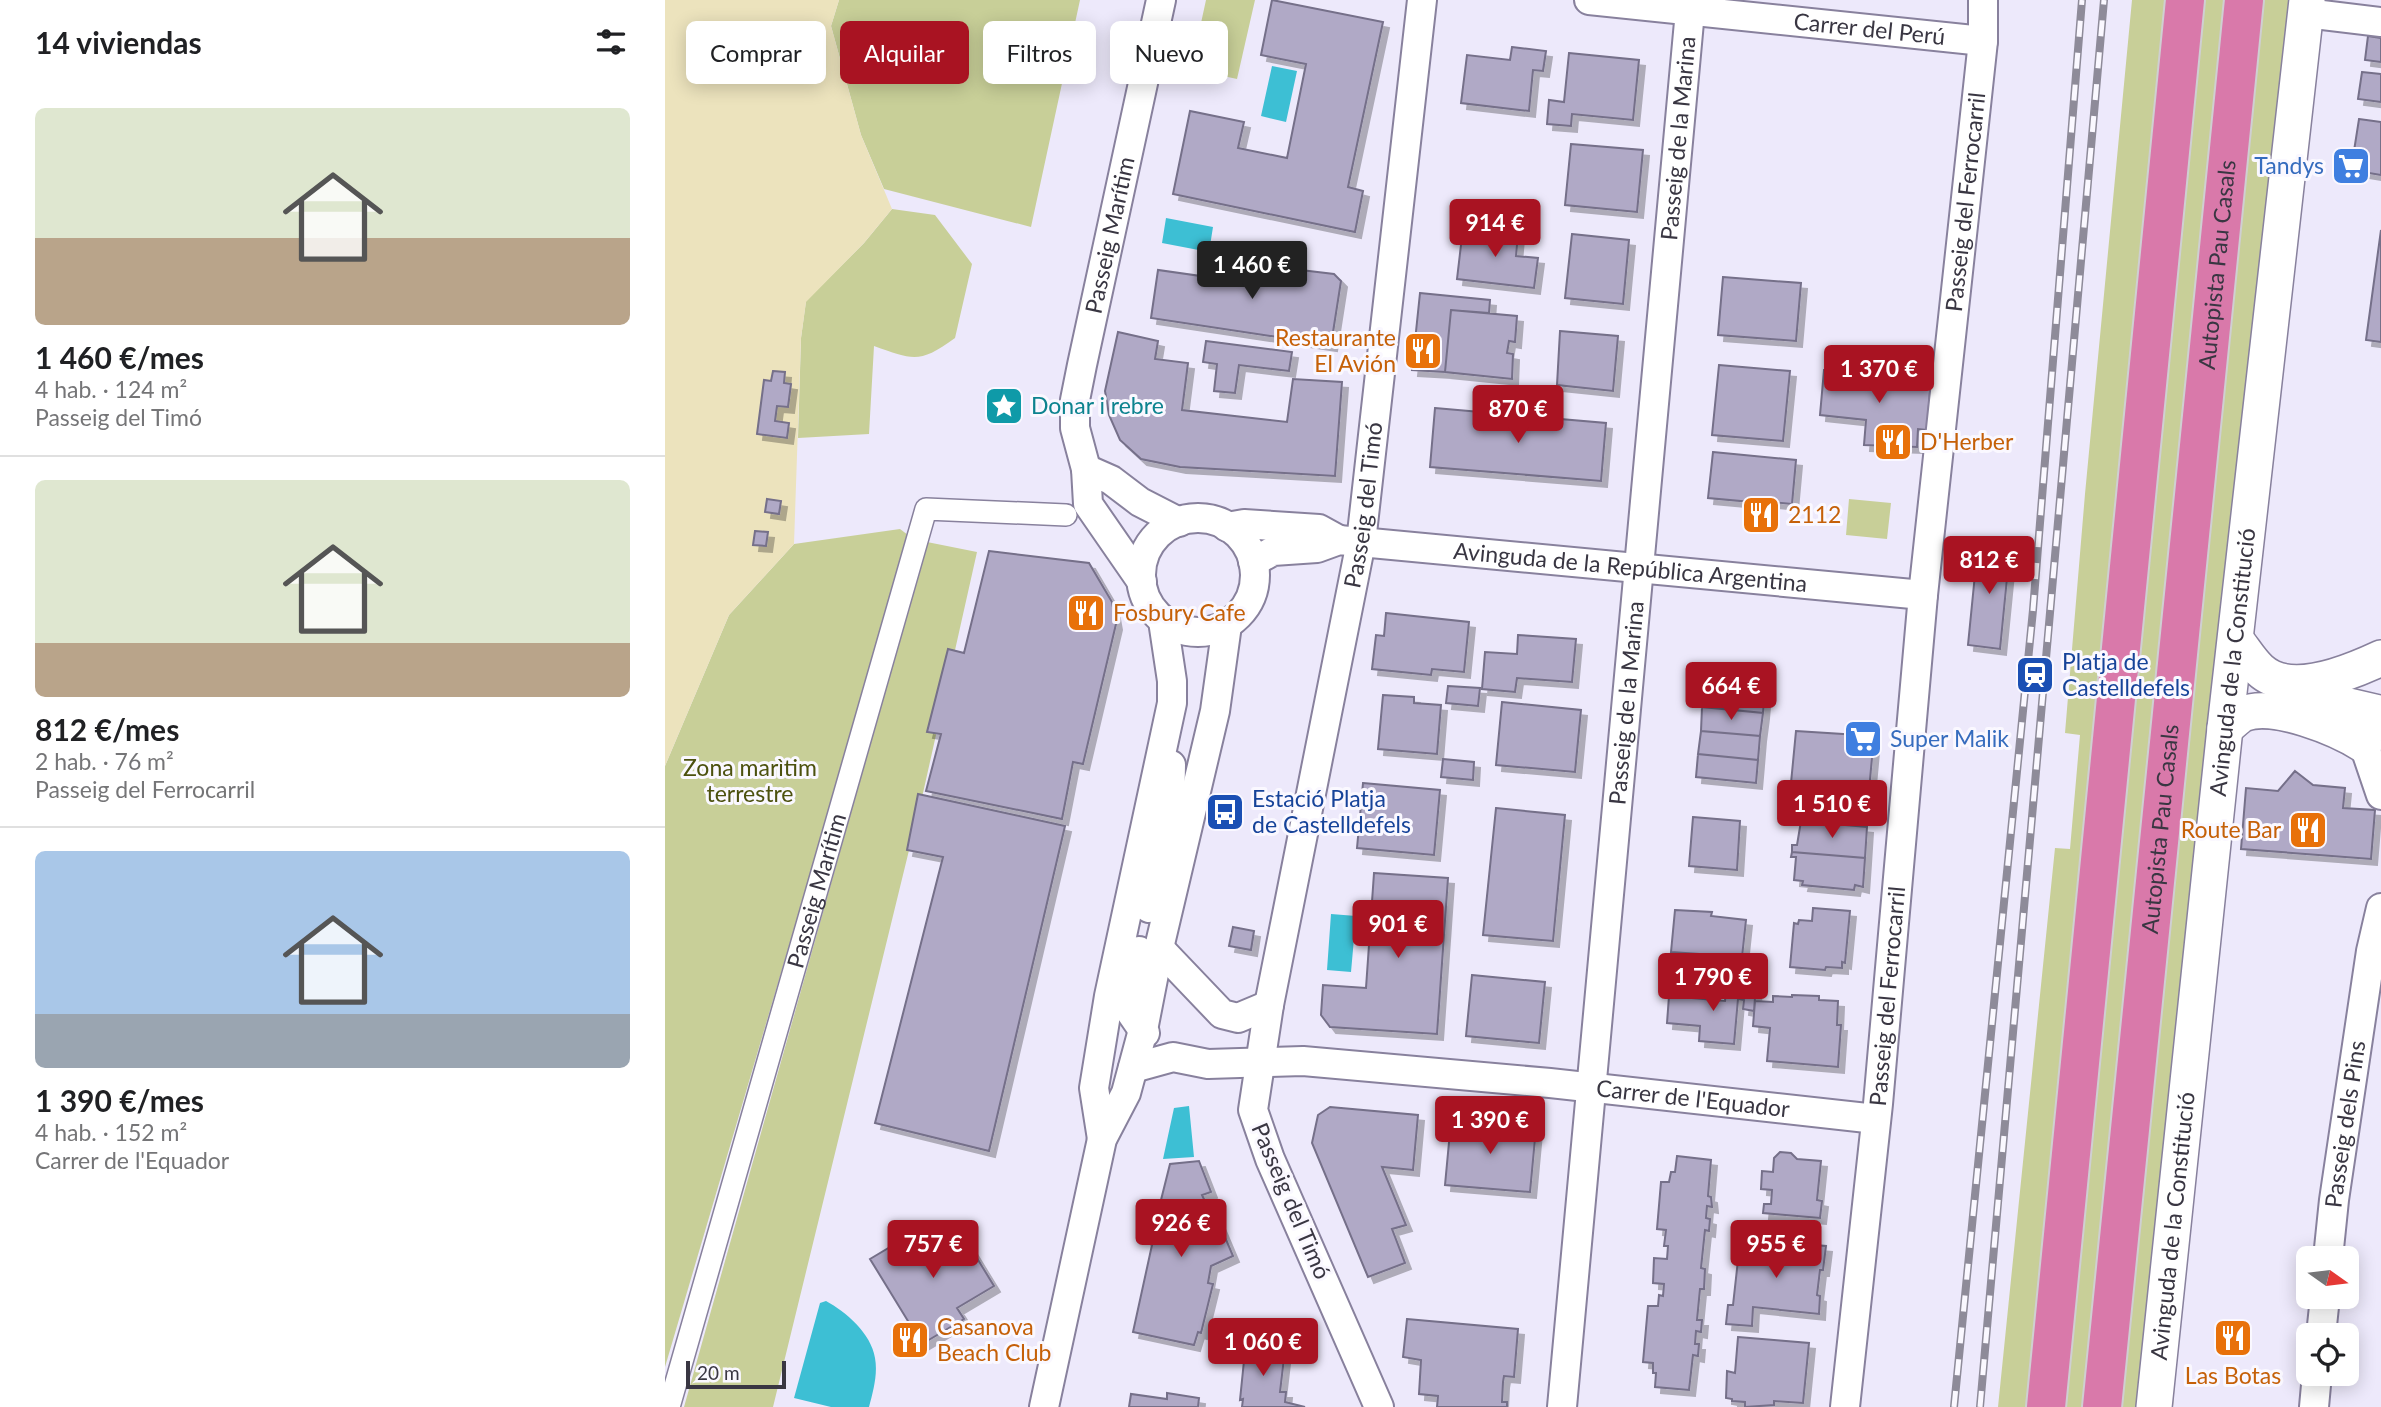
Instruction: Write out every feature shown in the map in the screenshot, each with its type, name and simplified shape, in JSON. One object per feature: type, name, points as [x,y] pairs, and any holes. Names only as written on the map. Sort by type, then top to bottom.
[{"type":"highway","points":[[2046,1407],[2185,0]]},
{"type":"highway","name":"Autopista Pau Casals","points":[[2102,1407],[2243,0]]},
{"type":"street","name":"Passeig Marítim","points":[[1161,0],[1075,400],[1075,428],[1086,469],[1089,504],[1142,582],[1150,606],[1163,621],[1172,681],[1170,810],[1127,1007],[1143,1030],[1173,1057]]},
{"type":"street","name":"Passeig del Timó","points":[[1253,1110],[1259,1062],[1350,541],[1422,0]]},
{"type":"street","name":"Carrer del Perú","points":[[1589,0],[1691,5],[1983,41]]},
{"type":"street","name":"Passeig del Ferrocarril","points":[[1845,1407],[1876,1119],[1923,595],[1983,41],[1983,0]]},
{"type":"street","name":"Passeig de la Marina","points":[[1562,1407],[1691,5]]},
{"type":"street","points":[[2307,6],[2381,22]]},
{"type":"street","name":"Avinguda de la Constitució","points":[[2154,1407],[2225,728],[2307,6]]},
{"type":"street","points":[[1086,469],[1111,480],[1140,502],[1179,522]]},
{"type":"street","name":"Passeig Marítim","points":[[669,1407],[926,509],[1066,515]]},
{"type":"street","points":[[1142,582],[1142,570],[1149,548],[1166,529],[1179,522],[1202,519],[1217,522],[1227,527],[1248,548],[1254,562],[1254,583],[1249,601],[1227,625],[1212,631],[1195,632],[1179,629],[1163,621]]},
{"type":"street","name":"Avinguda de la República Argentina","points":[[1227,527],[1244,524],[1319,529],[1350,541],[1923,595]]},
{"type":"street","name":"Avinguda de la República Argentina","points":[[1254,562],[1273,551],[1317,548],[1350,541]]},
{"type":"street","name":"Passeig Marítim","points":[[1044,1407],[1102,1139],[1126,1094],[1143,1030],[1159,948],[1215,711],[1227,625]]},
{"type":"street","points":[[2237,640],[2262,672],[2277,679],[2307,683],[2347,674],[2381,658]]},
{"type":"street","points":[[2230,691],[2336,703],[2380,712],[2364,745],[2381,795]]},
{"type":"street","name":"Passeig Marítim","points":[[1102,1139],[1094,1088],[1109,996],[1171,703]]},
{"type":"street","points":[[2225,728],[2244,713],[2273,712],[2343,731],[2364,745]]},
{"type":"street","name":"Passeig dels Pins","points":[[2329,1246],[2371,951],[2381,908]]},
{"type":"street","points":[[1159,948],[1222,1014],[1238,1018],[1269,1005]]},
{"type":"street","name":"Passeig del Timó","points":[[1133,1068],[1173,1057],[1208,1064],[1259,1062]]},
{"type":"street","name":"Carrer de l'Equador","points":[[1259,1062],[1303,1061],[1592,1088],[1876,1119]]},
{"type":"street","name":"Passeig del Timó","points":[[1208,1064],[1234,1086],[1253,1110],[1270,1159],[1379,1407]]},
{"type":"street","points":[[2314,1407],[2316,1386]]},
{"type":"green space","points":[[839,0],[1080,0],[1075,21],[983,21],[983,84],[1062,84],[1031,227],[884,189],[861,135],[847,84],[969,84],[969,21],[840,21],[840,59],[831,26]]},
{"type":"green space","points":[[1206,0],[1255,0],[1237,79],[1228,77],[1228,21],[1201,21]]},
{"type":"green space","points":[[2132,0],[2323,0],[2195,1137],[2173,1407],[1998,1407],[2055,848],[2070,849],[2080,735],[2065,733]]},
{"type":"green space","points":[[892,209],[935,215],[972,264],[955,338],[933,352],[916,357],[874,346],[869,434],[798,438],[801,338],[806,301],[864,243]]},
{"type":"green space","points":[[1849,499],[1891,503],[1887,539],[1846,535]]},
{"type":"green space","name":"Zona marìtim terrestre","points":[[900,529],[908,535],[906,548],[665,1367],[665,766],[729,615],[794,544]]},
{"type":"green space","points":[[927,542],[977,552],[923,793],[773,1407],[684,1407]]},
{"type":"sand","points":[[665,0],[839,0],[831,26],[840,59],[840,84],[847,84],[861,135],[892,209],[864,243],[806,302],[801,338],[794,544],[729,615],[665,766]]},
{"type":"water","points":[[1272,66],[1297,71],[1286,122],[1261,116]]},
{"type":"water","points":[[1166,218],[1213,227],[1209,252],[1162,243]]},
{"type":"water","points":[[1331,914],[1356,916],[1351,972],[1327,970]]},
{"type":"water","points":[[1189,1106],[1194,1157],[1163,1159],[1174,1108]]},
{"type":"water","points":[[826,1301],[856,1324],[873,1349],[876,1370],[869,1407],[831,1407],[794,1398],[820,1303]]},
{"type":"building","points":[[1272,0],[1383,22],[1348,187],[1363,191],[1355,232],[1173,194],[1190,111],[1244,122],[1238,148],[1287,158],[1306,64],[1261,55]]},
{"type":"building","points":[[2368,36],[2381,38],[2381,62],[2365,60]]},
{"type":"building","points":[[1512,47],[1546,51],[1543,71],[1533,70],[1529,111],[1461,103],[1467,55],[1510,60]]},
{"type":"building","points":[[1569,53],[1639,60],[1633,120],[1572,114],[1571,126],[1547,124],[1549,100],[1564,102]]},
{"type":"building","points":[[2362,72],[2381,74],[2381,102],[2358,99]]},
{"type":"building","points":[[2359,119],[2381,122],[2381,175],[2351,170]]},
{"type":"building","points":[[1571,144],[1643,150],[1637,212],[1565,205]]},
{"type":"building","points":[[1463,228],[1518,234],[1516,256],[1538,258],[1534,288],[1457,279]]},
{"type":"building","points":[[2381,230],[2381,342],[2366,340]]},
{"type":"building","points":[[1572,234],[1629,240],[1623,304],[1565,298]]},
{"type":"building","points":[[1218,260],[1334,274],[1341,281],[1331,345],[1151,318],[1158,270],[1208,277],[1209,269]]},
{"type":"building","points":[[1723,277],[1801,283],[1796,341],[1718,335]]},
{"type":"building","points":[[1420,293],[1490,300],[1489,313],[1451,310],[1445,372],[1412,370]]},
{"type":"building","points":[[1451,310],[1517,316],[1515,342],[1509,341],[1507,353],[1513,354],[1512,379],[1445,372]]},
{"type":"building","points":[[1560,331],[1618,336],[1613,391],[1557,385]]},
{"type":"building","points":[[1118,332],[1158,341],[1155,359],[1188,363],[1182,410],[1287,422],[1293,379],[1342,382],[1335,476],[1180,467],[1141,459],[1120,440],[1109,415],[1105,391]]},
{"type":"building","points":[[1206,341],[1292,352],[1289,371],[1239,365],[1235,393],[1214,391],[1217,364],[1203,362]]},
{"type":"building","points":[[1719,365],[1790,371],[1783,441],[1712,435]]},
{"type":"building","points":[[1824,370],[1931,379],[1927,430],[1918,429],[1917,447],[1864,445],[1866,420],[1820,415]]},
{"type":"building","points":[[773,371],[785,372],[784,383],[791,384],[788,407],[777,406],[775,421],[789,423],[787,438],[757,434],[764,380],[771,381]]},
{"type":"building","points":[[1435,408],[1606,423],[1601,481],[1430,467]]},
{"type":"building","points":[[1713,452],[1796,460],[1792,504],[1772,502],[1770,525],[1749,523],[1751,502],[1708,498]]},
{"type":"building","points":[[767,499],[781,501],[779,514],[765,512]]},
{"type":"building","points":[[755,531],[768,532],[766,546],[753,545]]},
{"type":"building","points":[[1978,544],[2010,548],[2000,649],[1968,645]]},
{"type":"building","points":[[989,551],[1089,563],[1112,602],[1116,624],[1083,764],[1073,762],[1062,819],[926,791],[941,734],[927,732],[948,649],[964,653]]},
{"type":"building","points":[[1386,613],[1469,622],[1464,672],[1432,669],[1431,675],[1372,669],[1376,635],[1384,636]]},
{"type":"building","points":[[1518,635],[1576,639],[1572,682],[1517,678],[1515,692],[1482,689],[1485,652],[1517,654]]},
{"type":"building","points":[[1707,663],[1767,668],[1765,690],[1704,683]]},
{"type":"building","points":[[1704,683],[1765,690],[1763,713],[1702,707]]},
{"type":"building","points":[[1448,686],[1480,688],[1478,706],[1446,703]]},
{"type":"building","points":[[1383,695],[1414,697],[1414,703],[1441,705],[1437,754],[1378,749]]},
{"type":"building","points":[[1502,702],[1581,710],[1575,772],[1496,765]]},
{"type":"building","points":[[1702,707],[1763,713],[1760,736],[1701,731]]},
{"type":"building","points":[[1701,731],[1760,736],[1758,760],[1698,754]]},
{"type":"building","points":[[1796,731],[1874,736],[1867,812],[1830,809],[1831,794],[1811,792],[1811,786],[1791,783]]},
{"type":"building","points":[[1698,754],[1758,760],[1756,783],[1696,777]]},
{"type":"building","points":[[1443,759],[1474,762],[1473,780],[1441,777]]},
{"type":"building","name":"Route Bar","points":[[2295,771],[2313,785],[2345,788],[2343,808],[2375,810],[2371,859],[2241,849],[2246,788],[2278,791]]},
{"type":"building","points":[[1363,783],[1440,790],[1434,855],[1357,848]]},
{"type":"building","points":[[918,794],[1065,826],[989,1151],[875,1123],[943,857],[907,850]]},
{"type":"building","points":[[1496,808],[1565,815],[1553,941],[1483,935]]},
{"type":"building","points":[[1693,817],[1740,821],[1737,870],[1689,866]]},
{"type":"building","points":[[1801,821],[1867,827],[1865,858],[1792,852],[1792,845],[1797,845]]},
{"type":"building","points":[[1792,852],[1865,858],[1863,887],[1855,885],[1854,890],[1802,885],[1803,881],[1794,880],[1796,857],[1791,857]]},
{"type":"building","points":[[1374,873],[1448,878],[1437,1034],[1330,1027],[1321,1015],[1323,985],[1366,988]]},
{"type":"building","points":[[1813,908],[1850,911],[1845,963],[1842,962],[1842,968],[1826,967],[1825,970],[1790,967],[1794,923],[1798,924],[1799,920],[1812,921]]},
{"type":"building","points":[[1675,910],[1712,912],[1711,916],[1746,920],[1742,957],[1671,952]]},
{"type":"building","points":[[1233,927],[1254,931],[1251,950],[1229,946]]},
{"type":"building","points":[[1472,975],[1545,982],[1539,1043],[1466,1036]]},
{"type":"building","points":[[1727,982],[1756,984],[1754,1011],[1743,1009],[1744,1000],[1738,999],[1734,1044],[1699,1041],[1700,1026],[1667,1023],[1669,996],[1725,1001]]},
{"type":"building","points":[[1773,996],[1819,996],[1819,1000],[1838,1001],[1837,1025],[1841,1025],[1838,1067],[1767,1061],[1770,1028],[1753,1026],[1755,1001],[1773,1002]]},
{"type":"building","points":[[1330,1107],[1418,1115],[1413,1170],[1382,1167],[1406,1225],[1392,1229],[1405,1263],[1368,1277],[1312,1143],[1318,1115]]},
{"type":"building","points":[[1451,1121],[1536,1128],[1530,1192],[1445,1185]]},
{"type":"building","points":[[1780,1152],[1791,1153],[1797,1159],[1821,1161],[1817,1200],[1822,1201],[1820,1218],[1763,1213],[1764,1204],[1771,1204],[1772,1190],[1761,1189],[1762,1171],[1773,1172],[1774,1158]]},
{"type":"building","points":[[1677,1156],[1711,1160],[1708,1196],[1711,1197],[1712,1207],[1707,1206],[1709,1231],[1705,1230],[1701,1268],[1705,1269],[1704,1289],[1700,1289],[1697,1320],[1702,1320],[1701,1332],[1696,1331],[1698,1356],[1693,1355],[1689,1390],[1655,1387],[1656,1373],[1653,1373],[1653,1363],[1643,1362],[1648,1306],[1658,1306],[1659,1295],[1663,1296],[1664,1284],[1653,1283],[1654,1258],[1667,1259],[1668,1246],[1664,1246],[1666,1230],[1657,1229],[1661,1182],[1669,1182],[1671,1172],[1675,1172]]},
{"type":"building","points":[[1199,1161],[1211,1192],[1202,1195],[1216,1224],[1219,1223],[1233,1256],[1211,1266],[1208,1283],[1213,1284],[1201,1333],[1198,1332],[1194,1345],[1133,1332],[1152,1245],[1150,1244],[1170,1164]]},
{"type":"building","points":[[955,1222],[994,1286],[957,1308],[964,1319],[922,1344],[870,1259],[912,1234],[918,1245]]},
{"type":"building","points":[[1740,1242],[1790,1247],[1790,1243],[1826,1246],[1817,1295],[1820,1296],[1819,1314],[1753,1307],[1752,1326],[1726,1324],[1728,1305],[1733,1305]]},
{"type":"building","points":[[1407,1319],[1518,1329],[1514,1377],[1504,1376],[1503,1382],[1502,1402],[1507,1402],[1507,1407],[1437,1407],[1438,1396],[1419,1394],[1421,1360],[1403,1357]]},
{"type":"building","points":[[1738,1337],[1809,1343],[1803,1403],[1774,1401],[1774,1405],[1745,1407],[1745,1402],[1726,1398],[1727,1371],[1735,1373]]},
{"type":"building","points":[[1246,1341],[1275,1344],[1273,1357],[1284,1358],[1280,1392],[1286,1392],[1285,1402],[1305,1407],[1242,1407],[1243,1399],[1240,1400]]},
{"type":"building","points":[[1167,1393],[1199,1398],[1198,1407],[1129,1407],[1131,1394],[1167,1399]]},
{"type":"railway","points":[[1954,1407],[2033,610],[2082,0]]},
{"type":"railway","points":[[1980,1407],[2104,0]]},
{"type":"place","name":"Tandys","points":[[2351,166]]},
{"type":"place","name":"Restaurante El Avión","points":[[1423,351]]},
{"type":"place","name":"Donar i rebre","points":[[1004,406]]},
{"type":"place","name":"D'Herber","points":[[1893,442]]},
{"type":"place","name":"2112","points":[[1761,515]]},
{"type":"place","name":"Fosbury Cafe","points":[[1086,613]]},
{"type":"place","name":"Platja de Castelldefels","points":[[2035,675]]},
{"type":"place","name":"Super Malik","points":[[1863,739]]},
{"type":"place","name":"Estació Platja de Castelldefels","points":[[1225,812]]},
{"type":"place","name":"Route Bar","points":[[2308,830]]},
{"type":"place","name":"Las Botas","points":[[2233,1338]]},
{"type":"place","name":"Casanova Beach Club","points":[[910,1340]]}]
